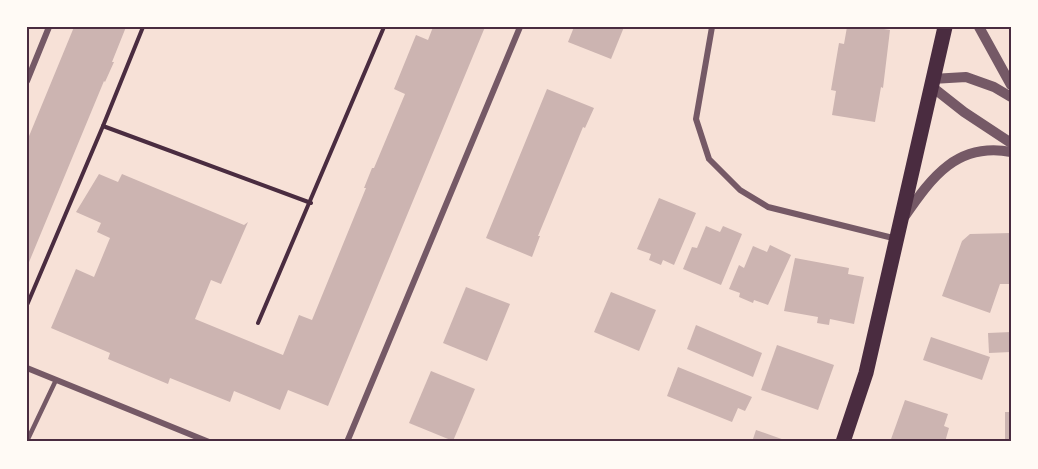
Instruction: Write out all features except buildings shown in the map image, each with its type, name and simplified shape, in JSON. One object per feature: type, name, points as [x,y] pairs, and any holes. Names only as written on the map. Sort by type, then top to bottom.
[{"type":"main road","points":[[843,442],[866,373],[945,27]]},
{"type":"street","points":[[27,81],[49,27]]},
{"type":"street","points":[[347,442],[520,27]]},
{"type":"street","points":[[712,27],[696,119],[709,159],[740,190],[768,207],[897,239]]},
{"type":"street","points":[[979,27],[1011,85]]},
{"type":"street","points":[[932,82],[966,77],[994,87],[1011,97]]},
{"type":"street","points":[[932,82],[964,112],[1011,143]]},
{"type":"street","points":[[901,222],[930,181],[955,159],[994,148],[1011,152]]},
{"type":"street","points":[[27,368],[209,442]]},
{"type":"lane","points":[[27,441],[56,380]]},
{"type":"path","points":[[27,305],[142,27]]},
{"type":"path","points":[[258,323],[384,27]]},
{"type":"path","points":[[102,126],[311,203]]}]
